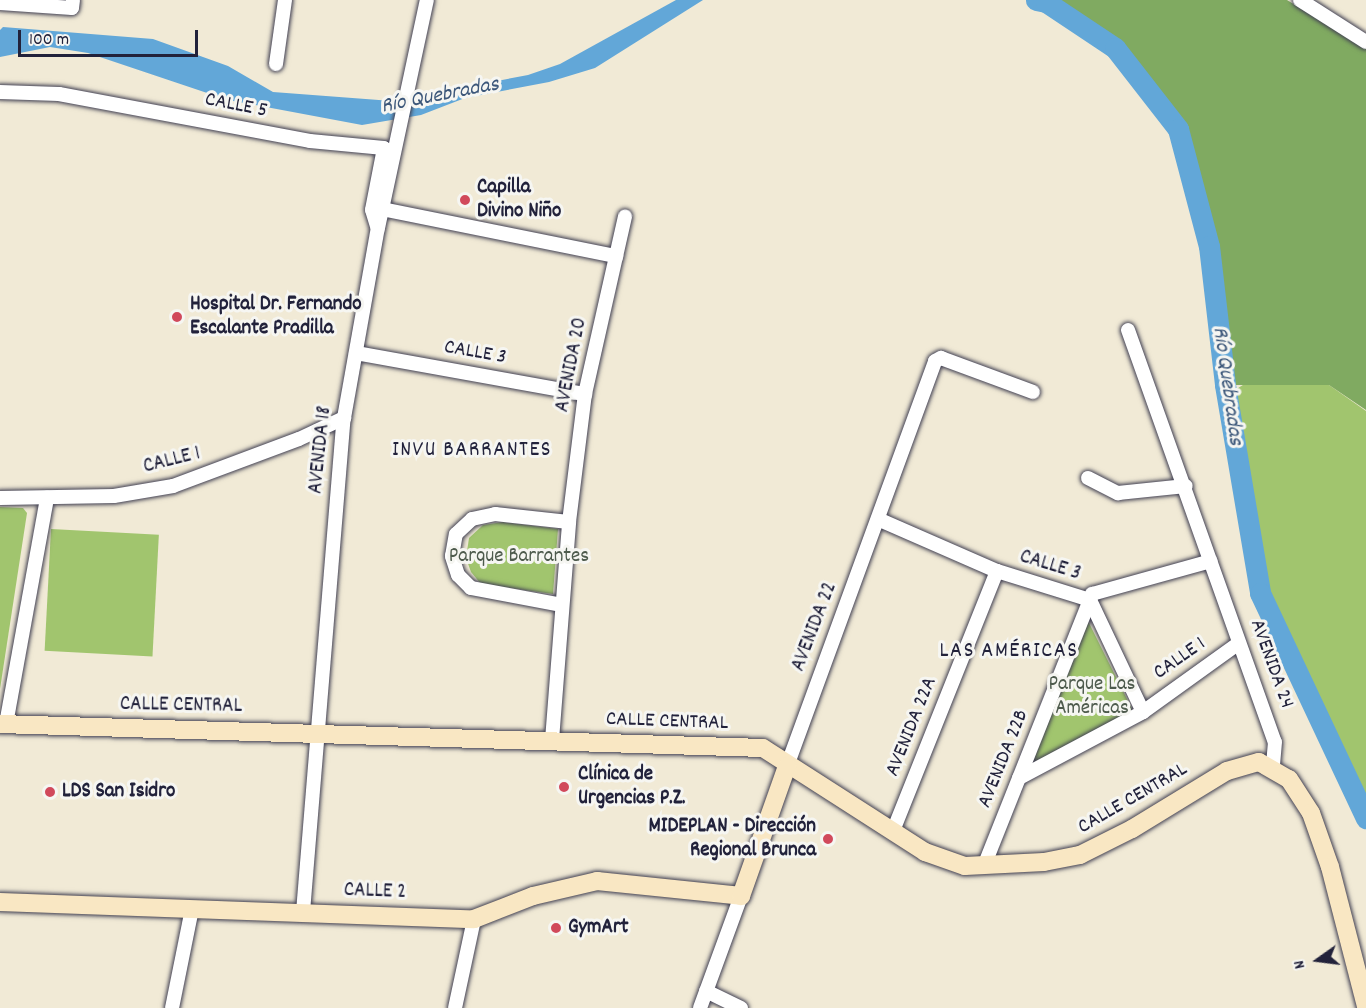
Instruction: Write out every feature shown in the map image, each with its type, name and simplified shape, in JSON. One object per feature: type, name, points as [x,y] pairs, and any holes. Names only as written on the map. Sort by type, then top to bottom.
[{"type":"main road","name":"CALLE CENTRAL","points":[[3,724],[315,732],[763,748],[787,766],[938,859],[957,865],[984,866],[1044,862],[1080,855],[1132,829],[1227,771],[1253,762],[1273,767]]},
{"type":"main road","name":"AVENIDA 22","points":[[741,897],[787,766]]},
{"type":"main road","points":[[1273,767],[1289,779],[1316,824],[1366,1006]]},
{"type":"main road","name":"CALLE 2","points":[[0,902],[474,919],[533,896],[597,881],[741,897]]},
{"type":"street","points":[[276,64],[285,0]]},
{"type":"street","name":"AVENIDA 18","points":[[303,912],[315,732],[344,418],[378,228],[428,0]]},
{"type":"street","points":[[1299,0],[1366,42]]},
{"type":"street","points":[[0,3],[72,4]]},
{"type":"street","name":"CALLE 5","points":[[0,92],[59,94],[310,141],[384,148],[372,210],[378,228]]},
{"type":"street","points":[[382,209],[616,256]]},
{"type":"street","name":"AVENIDA 20","points":[[552,740],[569,522],[585,394],[625,216]]},
{"type":"street","name":"AVENIDA 24","points":[[1128,330],[1186,486],[1239,644],[1275,742],[1273,767]]},
{"type":"street","name":"CALLE 3","points":[[356,353],[585,394]]},
{"type":"street","name":"AVENIDA 22","points":[[787,766],[937,359],[1033,392]]},
{"type":"street","name":"CALLE 1","points":[[0,498],[114,496],[183,483],[344,418]]},
{"type":"street","points":[[1088,478],[1118,493],[1186,486]]},
{"type":"street","points":[[3,724],[47,498]]},
{"type":"street","points":[[562,605],[471,588],[458,576],[452,556],[456,534],[472,519],[495,514],[569,522]]},
{"type":"street","name":"CALLE 3","points":[[879,520],[997,571],[1090,600],[1092,594],[1211,561]]},
{"type":"street","name":"AVENIDA 22A","points":[[893,831],[997,571]]},
{"type":"street","points":[[1090,600],[1143,712]]},
{"type":"street","name":"AVENIDA 22B","points":[[984,866],[1090,600]]},
{"type":"street","name":"CALLE 1","points":[[1019,778],[1143,712],[1239,644]]},
{"type":"street","name":"AVENIDA 22","points":[[700,1008],[741,897]]},
{"type":"street","points":[[172,1008],[192,909]]},
{"type":"street","points":[[455,1008],[474,919]]},
{"type":"street","points":[[706,991],[741,1008]]},
{"type":"green space","points":[[1036,0],[1287,0],[1366,49],[1366,410],[1329,385],[1225,385],[1209,246],[1178,129],[1115,48],[1046,2]]},
{"type":"green space","points":[[1254,378],[1329,385],[1366,411],[1366,818],[1260,593],[1227,395]]},
{"type":"green space","points":[[0,507],[23,508],[27,513],[0,689]]},
{"type":"green space","name":"Parque Barrantes","points":[[503,522],[558,529],[553,594],[481,584],[471,572],[466,558],[469,538],[483,525]]},
{"type":"green space","points":[[51,529],[159,535],[152,656],[45,651]]},
{"type":"green space","name":"Parque Las Américas","points":[[1088,621],[1133,711],[1029,771]]},
{"type":"water","points":[[676,0],[703,0],[595,68],[549,82],[465,98],[421,115],[362,125],[228,100],[88,53],[50,47],[0,57],[0,30],[3,27],[153,39],[228,66],[273,92],[392,101],[528,75],[560,64]]},
{"type":"waterway","name":"Río Quebradas","points":[[1036,0],[1046,2],[1115,48],[1178,129],[1209,246],[1225,385],[1260,593],[1366,818]]},
{"type":"place","name":"Capilla Divino Niño","points":[[465,200]]},
{"type":"place","name":"Hospital Dr. Fernando Escalante Pradilla","points":[[177,317]]},
{"type":"place","name":"Clínica de Urgencias P.Z.","points":[[564,787]]},
{"type":"place","name":"LDS San Isidro","points":[[50,792]]},
{"type":"place","name":"MIDEPLAN - Dirección Regional Brunca","points":[[828,839]]},
{"type":"place","name":"GymArt","points":[[556,928]]},
{"type":"district","name":"INVU BARRANTES","points":[[472,451]]},
{"type":"district","name":"LAS AMÉRICAS","points":[[1009,652]]}]
